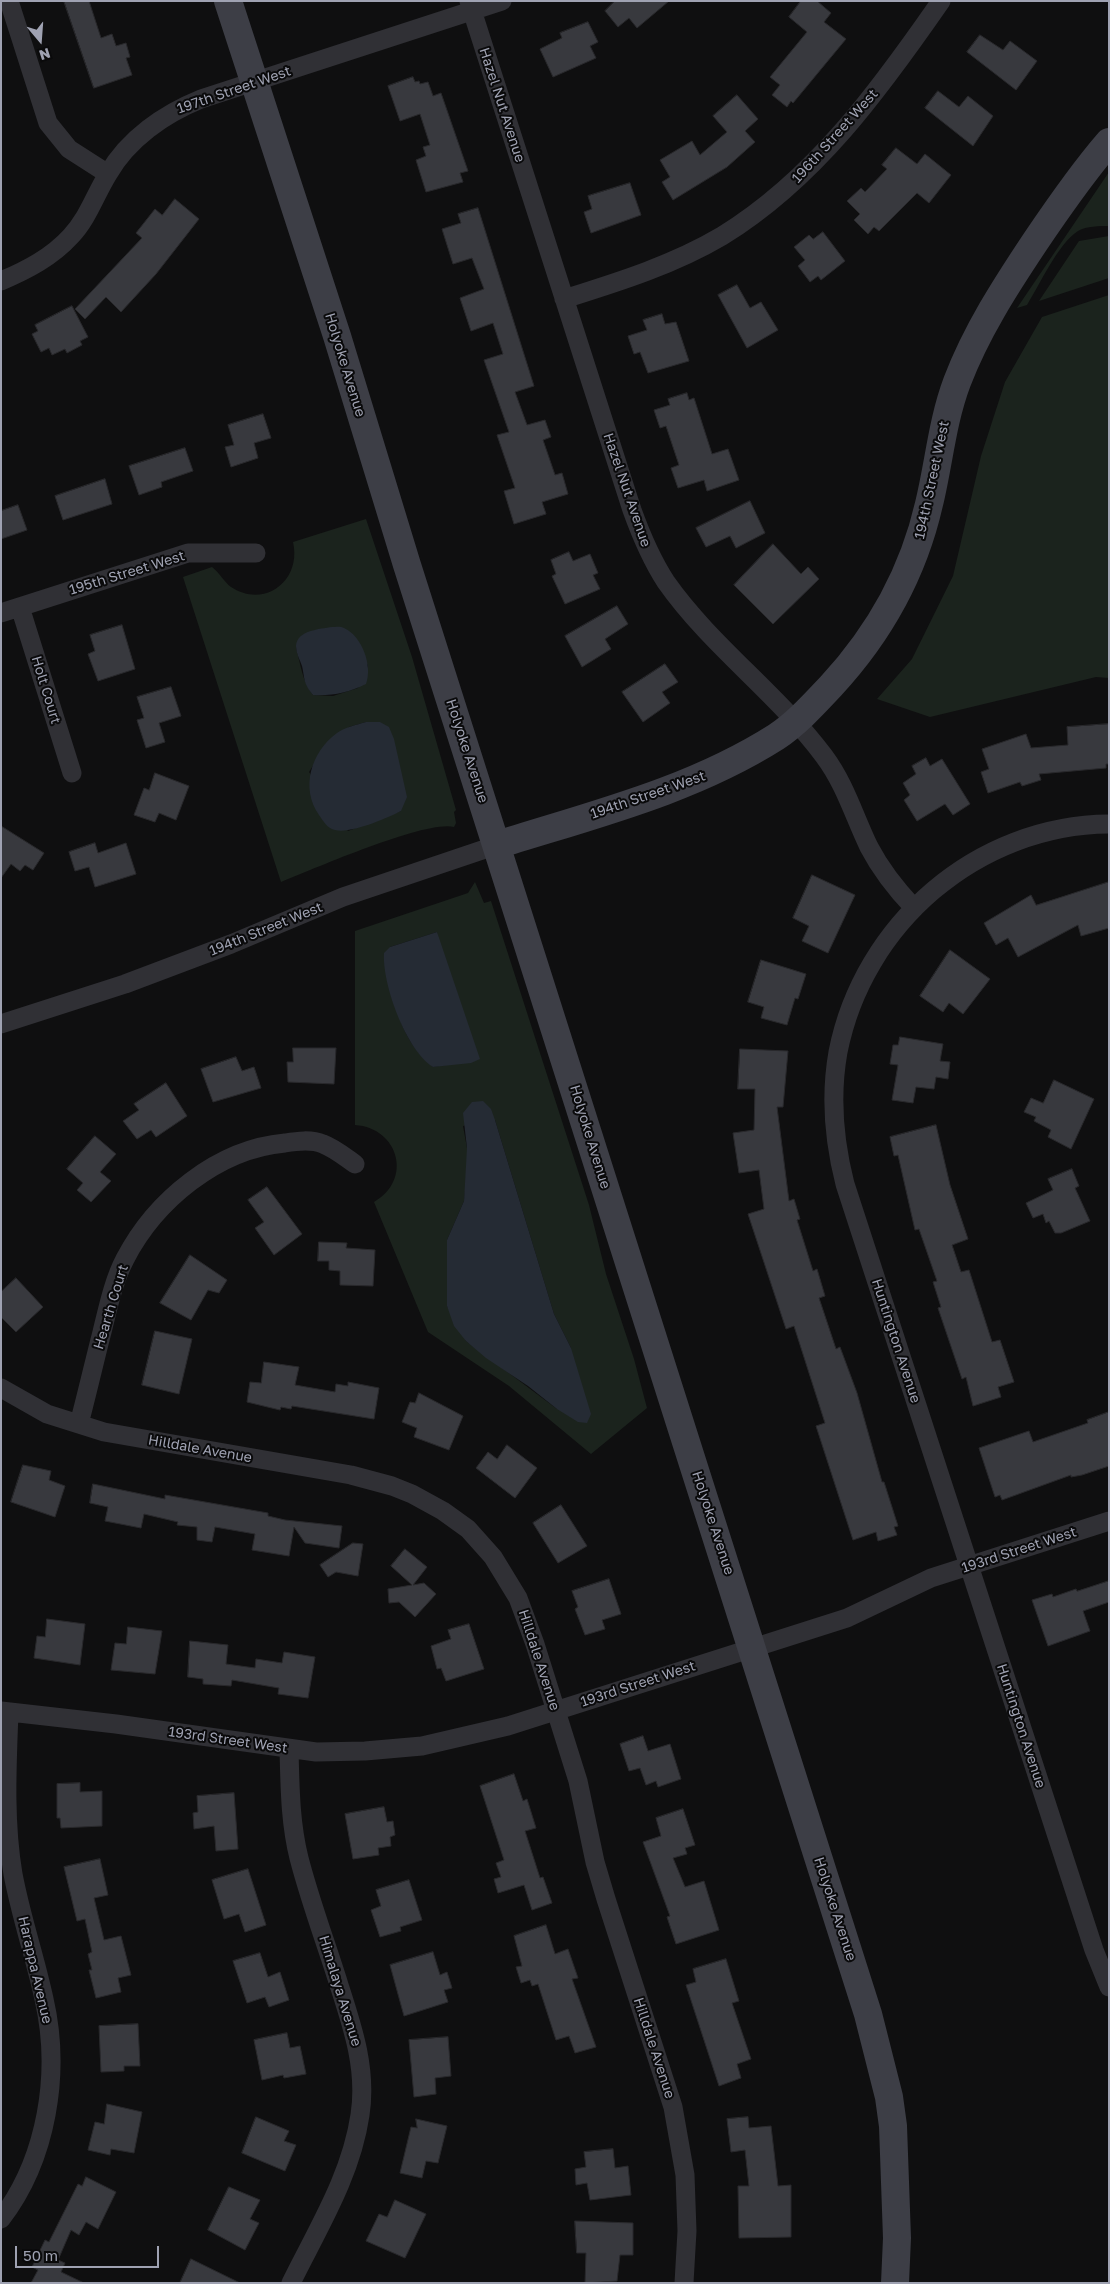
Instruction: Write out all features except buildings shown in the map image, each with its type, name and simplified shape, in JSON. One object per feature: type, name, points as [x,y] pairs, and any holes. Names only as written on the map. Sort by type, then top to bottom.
[{"type":"street","points":[[9,1],[48,123],[69,150],[108,174]]},
{"type":"street","name":"Holyoke Avenue","points":[[228,1],[866,2005],[882,2065],[893,2126],[897,2178],[895,2283]]},
{"type":"street","name":"197th Street West","points":[[1,281],[34,266],[72,236],[88,213],[108,174],[124,152],[142,134],[170,113],[201,99],[255,82],[471,6],[502,1]]},
{"type":"street","name":"196th Street West","points":[[564,299],[630,278],[673,261],[722,236],[786,189],[821,156],[871,97],[941,1]]},
{"type":"street","name":"Hazel Nut Avenue","points":[[471,6],[632,510],[646,548],[665,581],[684,605],[796,722],[836,772],[870,848],[884,872],[914,908]]},
{"type":"street","name":"194th Street West","points":[[1,1024],[125,984],[238,941],[343,897],[683,785],[732,763],[778,736],[796,722],[861,652],[876,632],[897,596],[910,569],[924,524],[944,421],[967,357],[981,328],[1052,216],[1109,142]]},
{"type":"street","name":"195th Street West","points":[[1,613],[188,553],[256,553]]},
{"type":"street","name":"Holt Court","points":[[20,607],[72,773]]},
{"type":"street","name":"Huntington Avenue","points":[[1109,824],[1055,830],[1008,845],[965,867],[937,887],[914,908],[877,954],[857,992],[846,1020],[836,1068],[834,1126],[845,1184],[1094,1950],[1109,1987]]},
{"type":"street","name":"Hearth Court","points":[[79,1424],[105,1318],[120,1270],[144,1228],[168,1201],[199,1176],[221,1163],[278,1143],[310,1141],[323,1144],[355,1164]]},
{"type":"street","name":"Hilldale Avenue","points":[[1,1388],[47,1414],[134,1438],[374,1480],[427,1501],[468,1529],[504,1572],[526,1618],[578,1781],[603,1889],[664,2077],[679,2134],[686,2199],[684,2283]]},
{"type":"street","name":"193rd Street West","points":[[5,1712],[116,1724],[316,1752],[365,1751],[422,1746],[473,1736],[752,1646],[847,1618],[916,1584],[1109,1521]]},
{"type":"street","name":"Harappa Avenue","points":[[1,2219],[17,2193],[38,2145],[49,2099],[51,2075],[49,2026],[20,1908],[10,1850],[5,1712]]},
{"type":"street","name":"Himalaya Avenue","points":[[289,1749],[290,1801],[294,1838],[356,2041],[361,2076],[360,2113],[350,2159],[337,2192],[291,2283]]},
{"type":"shaded area","points":[[1109,172],[1109,226],[1085,228],[1071,237],[1063,245],[1050,265],[1027,305],[1017,308]]},
{"type":"shaded area","points":[[1109,236],[1109,278],[1039,301],[1079,241]]},
{"type":"shaded area","points":[[1109,295],[1109,678],[1096,677],[930,717],[877,699],[912,659],[953,576],[981,456],[1005,382],[1042,317]]},
{"type":"shaded area","points":[[366,519],[412,657],[456,810],[454,812],[456,823],[454,827],[440,827],[395,838],[281,882],[183,577],[212,567],[231,587],[244,593],[256,595],[267,593],[278,587],[292,569],[294,556],[293,542]],"holes":[[[322,629],[348,635],[357,642],[368,666],[358,688],[333,696],[313,695],[309,690],[296,648],[313,631]],[[366,722],[380,722],[401,811],[348,831],[309,772],[321,753],[349,727]]]},
{"type":"shaded area","points":[[332,627],[344,628],[361,644],[367,660],[368,677],[366,684],[353,690],[327,695],[313,695],[305,681],[296,646],[297,641],[310,631]]},
{"type":"shaded area","points":[[366,722],[380,722],[389,727],[394,739],[407,797],[401,811],[369,825],[342,831],[332,829],[324,822],[313,805],[309,782],[311,771],[315,760],[328,741],[344,729]]},
{"type":"shaded area","points":[[475,882],[484,903],[491,901],[589,1205],[606,1274],[634,1359],[647,1408],[591,1454],[509,1386],[428,1332],[374,1202],[386,1192],[394,1181],[397,1169],[396,1156],[391,1145],[382,1135],[370,1128],[355,1125],[355,931],[468,893]],"holes":[[[437,932],[451,1064],[433,1067],[410,1041],[403,1027],[392,981],[390,947]],[[495,1120],[554,1314],[571,1348],[557,1409],[466,1341],[447,1306],[447,1240],[464,1201],[467,1171],[467,1148],[463,1126]]]},
{"type":"shaded area","points":[[437,932],[480,1059],[471,1063],[433,1067],[423,1058],[405,1032],[387,982],[384,953],[390,947]]},
{"type":"shaded area","points":[[483,1101],[491,1109],[495,1120],[554,1314],[571,1348],[591,1414],[587,1423],[578,1422],[557,1409],[528,1386],[486,1358],[466,1341],[454,1326],[447,1306],[447,1240],[464,1201],[467,1148],[463,1113],[472,1102]]}]
